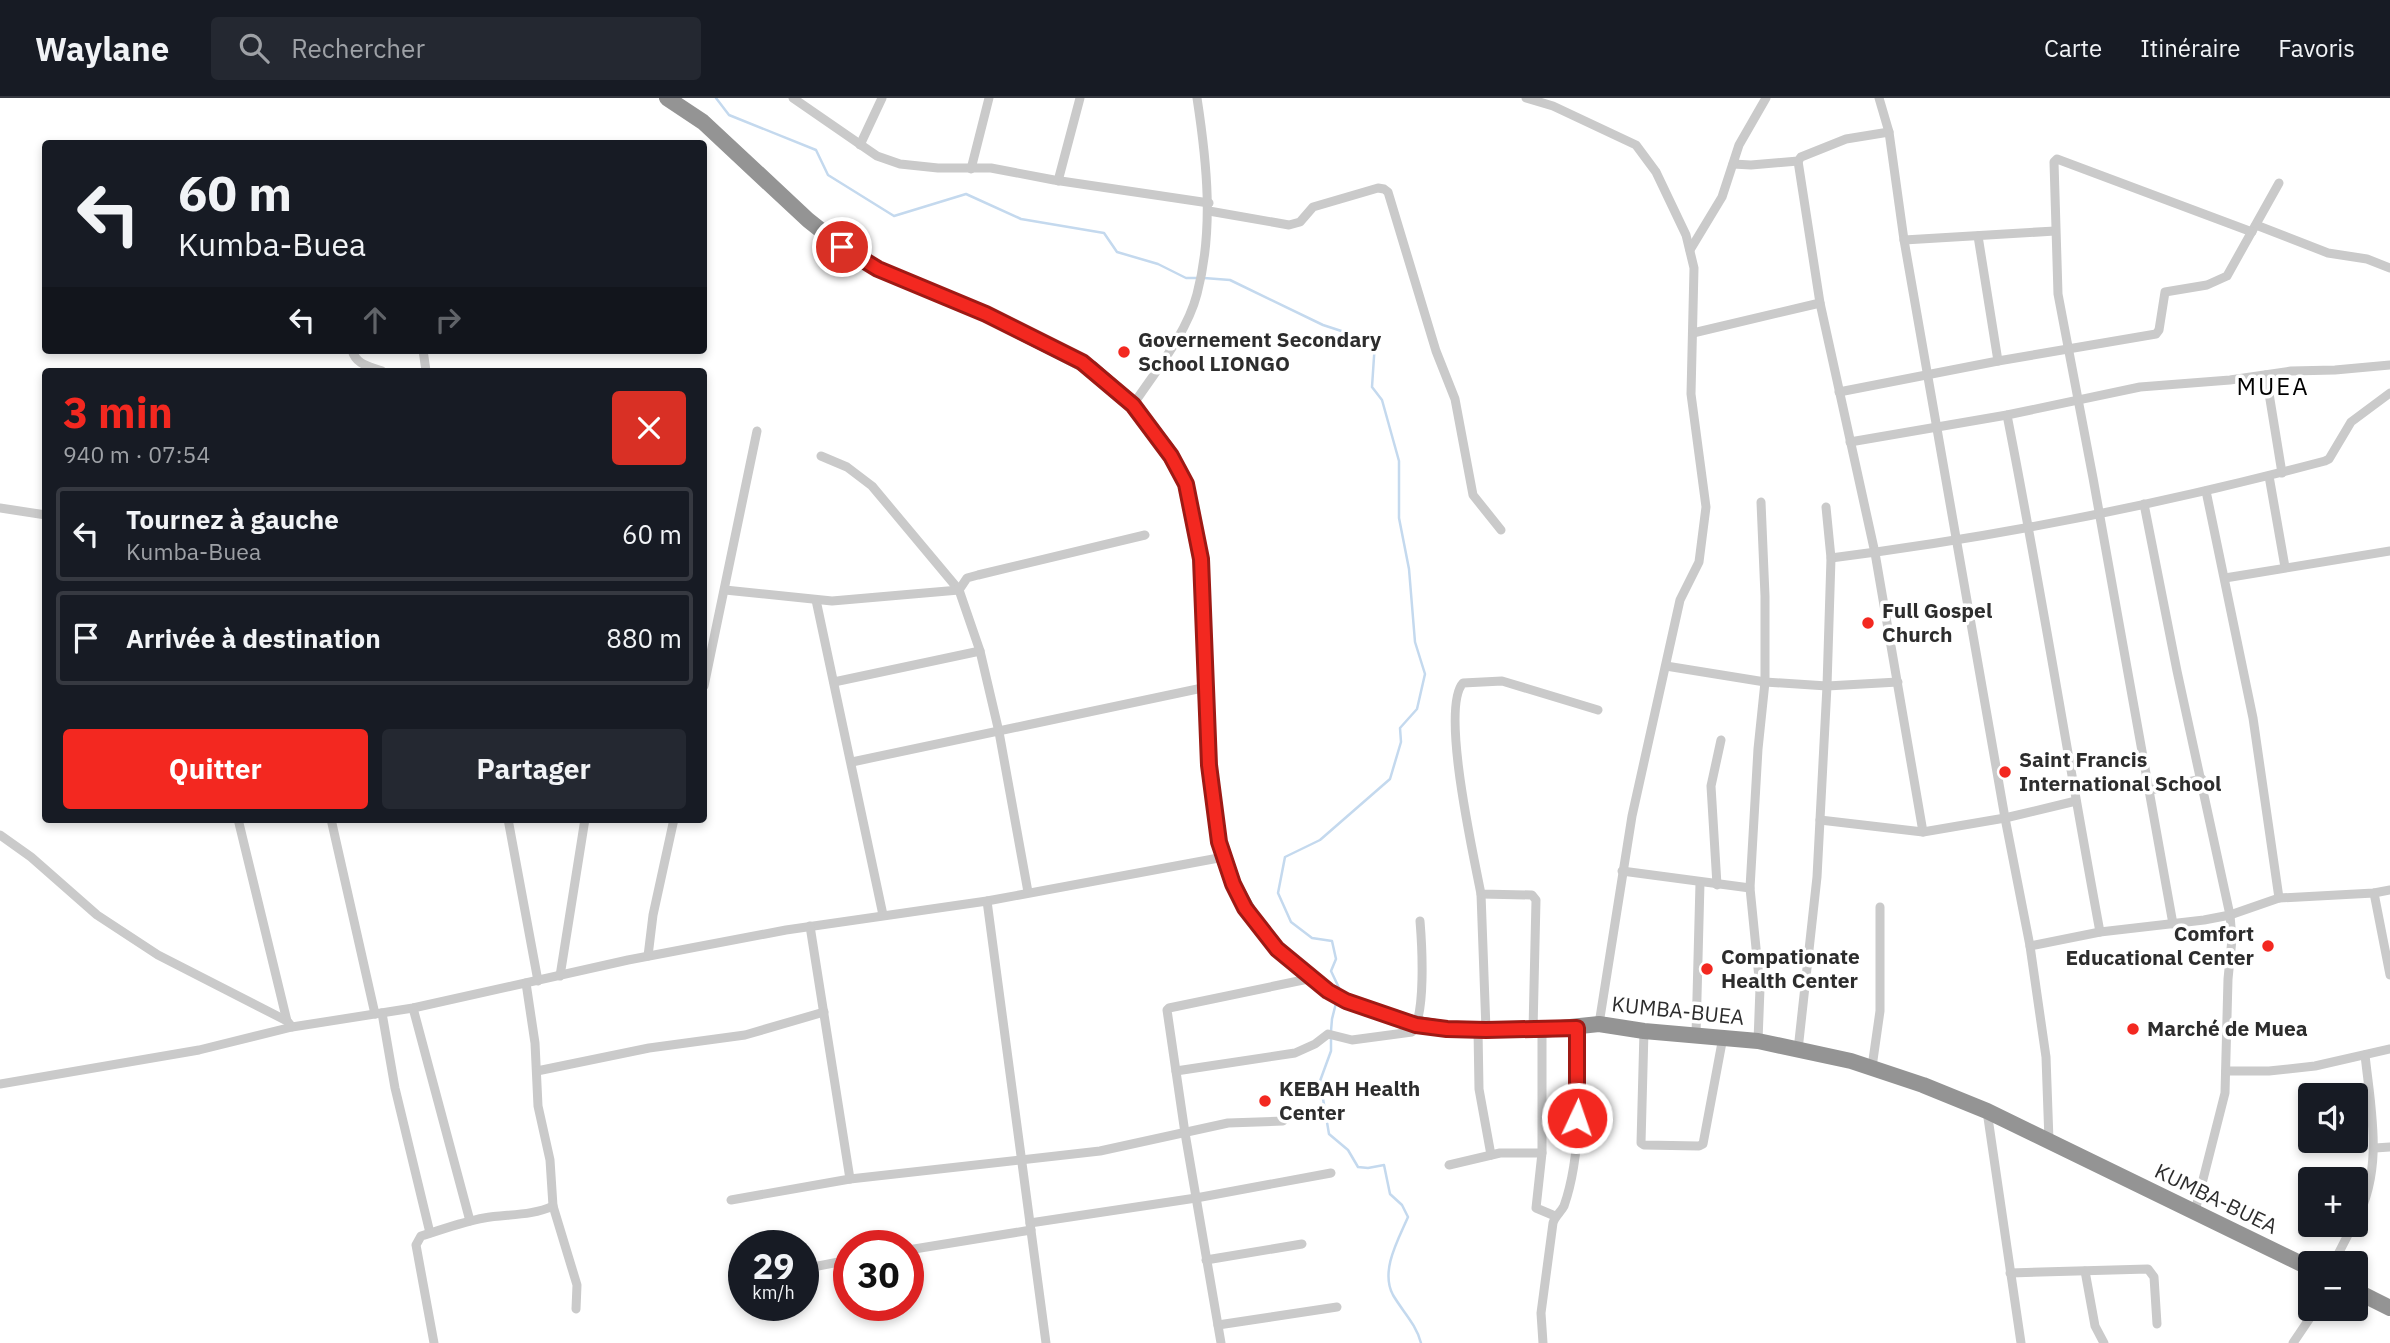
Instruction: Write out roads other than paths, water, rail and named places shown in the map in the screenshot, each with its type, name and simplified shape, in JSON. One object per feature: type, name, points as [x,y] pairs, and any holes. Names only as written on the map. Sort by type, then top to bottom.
[{"type":"highway","name":"KUMBA-BUEA","points":[[667,98],[703,122],[808,220],[842,247],[878,269],[986,314],[1082,362],[1133,405],[1171,456],[1186,484],[1203,578],[1210,774],[1217,834],[1233,884],[1251,916],[1277,949],[1328,991],[1346,1001],[1416,1025],[1447,1029],[1537,1030],[1599,1024],[1644,1031],[1758,1041],[1872,1067],[1987,1111],[2298,1262]]},
{"type":"highway","points":[[2368,1297],[2390,1308]]},
{"type":"street","points":[[793,98],[877,156],[900,164],[991,168],[1209,207],[1289,225],[1300,222],[1313,207],[1384,188],[1388,192],[1436,351],[1455,399],[1473,495],[1501,530]]},
{"type":"street","points":[[860,145],[882,98]]},
{"type":"street","points":[[971,169],[989,98]]},
{"type":"street","points":[[1058,181],[1080,98]]},
{"type":"street","points":[[1133,405],[1175,342],[1197,295],[1209,207],[1197,98]]},
{"type":"street","points":[[1526,98],[1553,106],[1636,145],[1656,172],[1686,235],[1694,268],[1692,401],[1706,507],[1699,562],[1680,600],[1622,871],[1599,1024]]},
{"type":"street","points":[[1690,250],[1722,197],[1739,145],[1766,98]]},
{"type":"street","points":[[1879,98],[1889,132],[1904,240],[2005,818],[2030,946],[2045,1051],[2049,1141]]},
{"type":"street","points":[[1733,164],[1798,161],[1801,157],[1846,139],[1889,132]]},
{"type":"street","points":[[2173,923],[2058,294],[2054,162],[2057,159],[2328,253],[2367,259],[2390,268]]},
{"type":"street","points":[[1798,161],[1820,303],[1875,552],[1923,832]]},
{"type":"street","points":[[1839,392],[1998,360],[2156,334],[2165,292],[2207,285],[2225,278],[2279,183]]},
{"type":"street","points":[[1904,240],[2054,231]]},
{"type":"street","points":[[1978,236],[1998,360]]},
{"type":"street","points":[[1693,333],[1820,303]]},
{"type":"street","points":[[353,354],[360,363],[374,368]]},
{"type":"street","points":[[1850,442],[2007,415],[2140,387],[2230,380],[2300,370],[2390,365]]},
{"type":"street","points":[[2266,375],[2282,473]]},
{"type":"street","points":[[1831,558],[1958,541],[2144,505],[2282,473],[2329,459],[2351,422],[2390,393]]},
{"type":"street","points":[[2007,415],[2100,932]]},
{"type":"street","points":[[707,672],[757,431]]},
{"type":"street","points":[[821,456],[847,467],[872,485],[959,590],[980,651],[999,732],[1028,892]]},
{"type":"street","points":[[2269,476],[2285,568]]},
{"type":"street","points":[[2206,491],[2253,718],[2278,898]]},
{"type":"street","points":[[1758,1041],[1760,988],[1750,888],[1758,749],[1765,682],[1762,502]]},
{"type":"street","points":[[2144,505],[2230,915],[2232,939],[2228,979],[2225,1093],[2194,1210]]},
{"type":"street","points":[[1798,1050],[1817,877],[1828,686],[1831,558],[1826,507]]},
{"type":"street","points":[[0,508],[42,514]]},
{"type":"street","points":[[725,590],[832,601],[959,590],[967,579],[978,575],[1145,535]]},
{"type":"street","points":[[2225,578],[2390,551]]},
{"type":"street","points":[[816,600],[883,915]]},
{"type":"street","points":[[834,682],[980,651]]},
{"type":"street","points":[[1666,666],[1765,682],[1828,686],[1898,682]]},
{"type":"street","points":[[1491,1156],[1479,1089],[1482,1030],[1481,894],[1457,758],[1458,689],[1463,683],[1502,681],[1598,710]]},
{"type":"street","points":[[852,762],[1206,687]]},
{"type":"street","points":[[1717,885],[1711,786],[1721,740]]},
{"type":"street","points":[[2150,790],[2202,779]]},
{"type":"street","points":[[1820,820],[1923,832],[2005,818],[2076,801]]},
{"type":"street","points":[[239,823],[289,1024]]},
{"type":"street","points":[[332,823],[430,1233]]},
{"type":"street","points":[[509,823],[538,981]]},
{"type":"street","points":[[559,976],[584,823]]},
{"type":"street","points":[[648,956],[653,915],[673,823]]},
{"type":"street","points":[[0,835],[31,857],[97,915],[158,955],[289,1024]]},
{"type":"street","points":[[0,1084],[200,1050],[289,1024],[413,1007],[648,956],[810,926],[988,901],[1224,857]]},
{"type":"street","points":[[1622,871],[1750,888]]},
{"type":"street","points":[[1696,1034],[1700,883]]},
{"type":"street","points":[[2030,946],[2100,932],[2230,915],[2278,898],[2390,890]]},
{"type":"street","points":[[2374,893],[2390,975]]},
{"type":"street","points":[[1481,894],[1535,897],[1542,1153],[1536,1208],[1555,1216]]},
{"type":"street","points":[[988,901],[1046,1343]]},
{"type":"street","points":[[1872,1067],[1880,1011],[1881,907]]},
{"type":"street","points":[[1176,1071],[1295,1053],[1315,1044],[1328,1034],[1352,1040],[1412,1032],[1416,1025],[1423,959],[1420,921]]},
{"type":"street","points":[[810,926],[850,1179]]},
{"type":"street","points":[[1221,1343],[1167,1012],[1169,1008],[1313,978]]},
{"type":"street","points":[[526,983],[535,1043],[538,1107],[550,1160],[554,1206],[577,1285],[576,1309]]},
{"type":"street","points":[[413,1007],[470,1221]]},
{"type":"street","points":[[537,1071],[649,1048],[745,1035],[824,1012]]},
{"type":"street","points":[[1543,1343],[1541,1313],[1555,1216],[1563,1209],[1573,1173],[1578,1090],[1577,1028]]},
{"type":"street","points":[[1644,1031],[1641,1143],[1644,1145],[1703,1144],[1723,1037]]},
{"type":"street","points":[[2226,1071],[2269,1071],[2315,1066],[2390,1049]]},
{"type":"street","points":[[2365,1055],[2375,1148],[2368,1187]]},
{"type":"street","points":[[1987,1111],[2021,1343]]},
{"type":"street","points":[[731,1200],[850,1179],[1100,1152],[1228,1123],[1283,1121]]},
{"type":"street","points":[[2375,1148],[2390,1147]]},
{"type":"street","points":[[1449,1165],[1500,1153],[1542,1153]]},
{"type":"street","points":[[924,1247],[1331,1173]]},
{"type":"street","points":[[434,1343],[416,1245],[421,1236],[470,1221],[513,1213],[538,1213],[554,1206]]},
{"type":"street","points":[[1206,1260],[1302,1244]]},
{"type":"street","points":[[2010,1273],[2148,1269],[2154,1278],[2157,1324]]},
{"type":"street","points":[[2085,1271],[2095,1326],[2104,1343]]},
{"type":"street","points":[[1218,1325],[1336,1307]]},
{"type":"street","points":[[2293,1343],[2308,1321]]},
{"type":"waterway","points":[[716,98],[729,115],[816,150],[828,175],[894,216],[966,194],[1021,219],[1104,233],[1117,252],[1158,264],[1186,278],[1198,278]]},
{"type":"waterway","points":[[1204,278],[1230,280],[1323,325],[1375,342],[1372,387],[1382,400],[1399,461],[1399,518],[1409,569],[1415,642],[1425,674],[1417,709],[1400,728],[1401,742],[1390,779],[1320,840],[1285,857],[1278,893],[1291,922],[1312,938],[1332,941],[1336,959],[1331,971],[1340,990]]},
{"type":"waterway","points":[[1331,1031],[1336,1003]]},
{"type":"waterway","points":[[1331,1038],[1331,1051],[1320,1081],[1329,1134],[1348,1150],[1358,1167],[1384,1165],[1390,1194],[1402,1205],[1408,1217],[1395,1245],[1388,1276],[1393,1295],[1413,1324],[1421,1343]]},
{"type":"place","name":"Governement Secondary School LIONGO","points":[[1124,352]]},
{"type":"place","name":"Full Gospel Church","points":[[1868,623]]},
{"type":"place","name":"Saint Francis International School","points":[[2005,772]]},
{"type":"place","name":"Comfort Educational Center","points":[[2268,946]]},
{"type":"place","name":"Compationate Health Center","points":[[1707,969]]},
{"type":"place","name":"Marché de Muea","points":[[2133,1029]]},
{"type":"place","name":"KEBAH Health Center","points":[[1265,1101]]},
{"type":"district","name":"MUEA","points":[[2273,387]]}]
